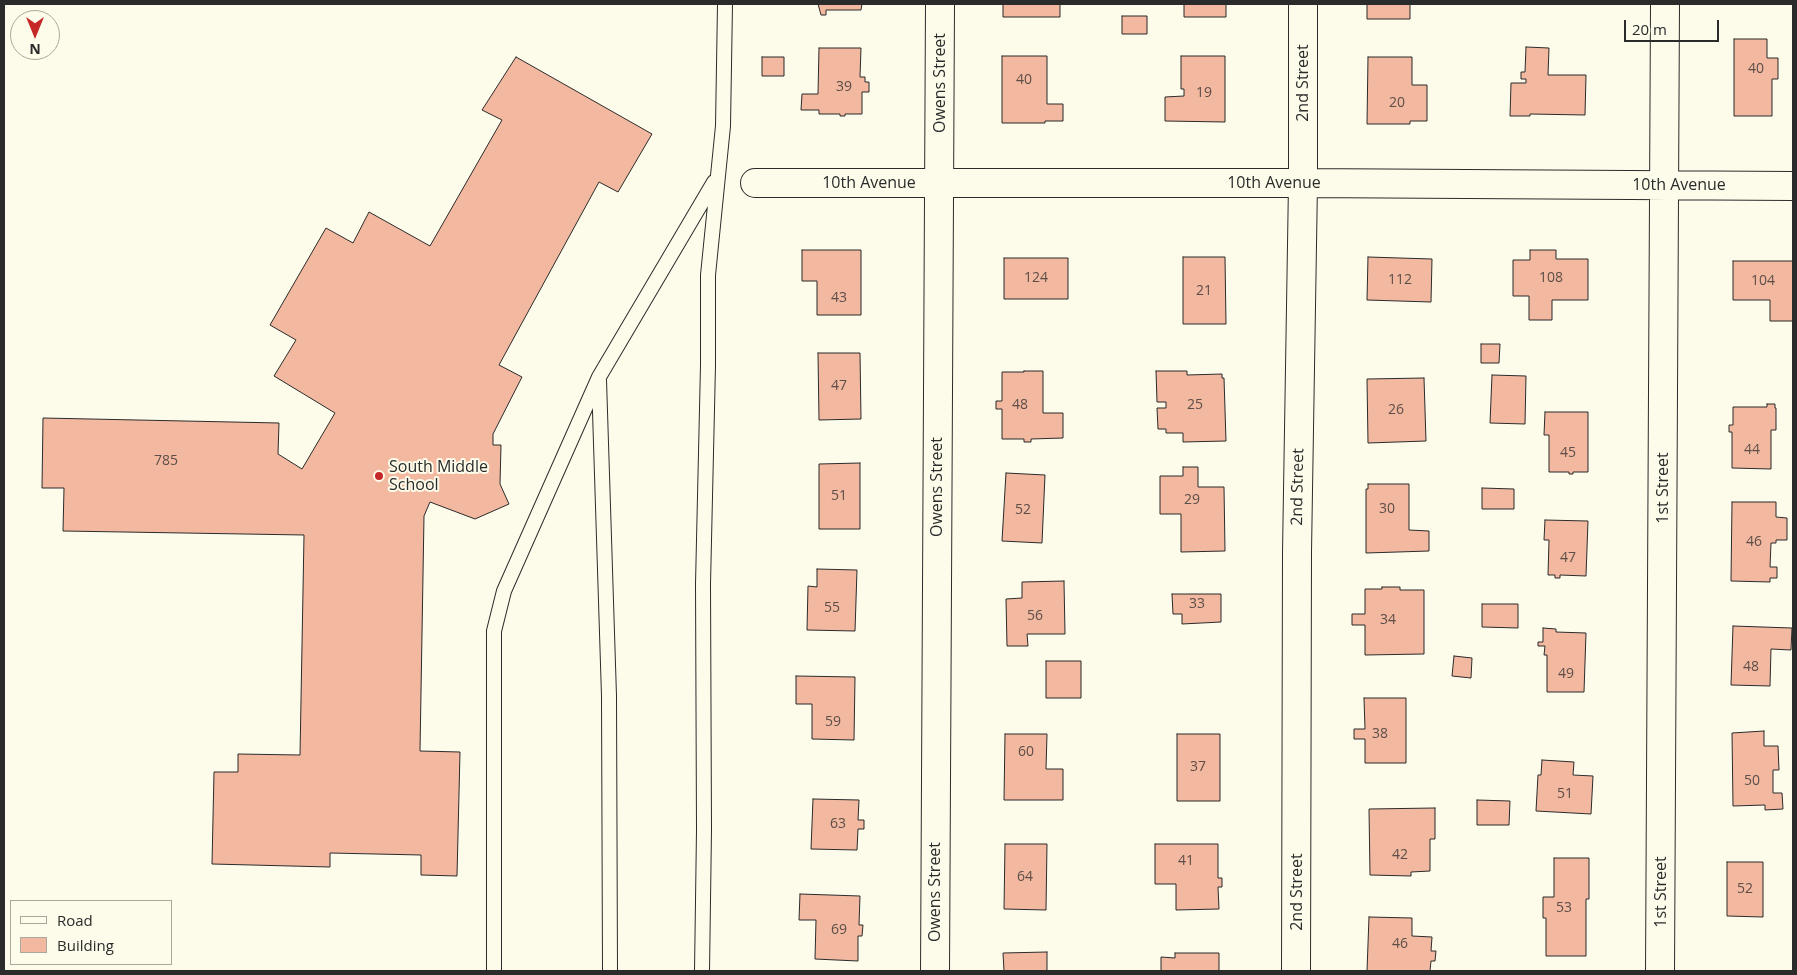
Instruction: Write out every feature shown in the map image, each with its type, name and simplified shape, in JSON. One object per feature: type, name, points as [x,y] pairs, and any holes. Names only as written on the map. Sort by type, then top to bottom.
[{"type":"street","name":"Owens Street","points":[[935,971],[940,4]]},
{"type":"street","name":"2nd Street","points":[[1296,971],[1297,552],[1304,183],[1303,4]]},
{"type":"street","name":"1st Street","points":[[1660,971],[1665,4]]},
{"type":"street","name":"10th Avenue","points":[[755,183],[1304,183],[1793,186]]},
{"type":"lane","points":[[702,971],[704,830],[703,584],[708,275],[723,126],[726,4]]},
{"type":"lane","points":[[494,971],[494,631],[504,591],[599,377],[717,176]]},
{"type":"lane","points":[[599,377],[609,696],[610,971]]},
{"type":"building","points":[[818,4],[862,4],[861,10],[826,10],[826,15],[821,15]]},
{"type":"building","points":[[1003,4],[1060,4],[1060,17],[1003,17]]},
{"type":"building","points":[[1184,4],[1226,4],[1226,17],[1184,17]]},
{"type":"building","points":[[1367,4],[1410,4],[1410,19],[1367,19]]},
{"type":"building","points":[[1122,16],[1147,16],[1147,34],[1122,34]]},
{"type":"building","points":[[1734,39],[1767,39],[1767,58],[1778,58],[1778,79],[1772,79],[1772,116],[1734,116]]},
{"type":"building","points":[[1526,47],[1549,48],[1548,75],[1586,75],[1585,115],[1530,114],[1530,116],[1510,116],[1511,83],[1526,83],[1526,79],[1521,79],[1521,72],[1525,72]]},
{"type":"building","points":[[819,48],[861,48],[860,77],[865,77],[865,82],[869,82],[869,92],[862,92],[862,114],[845,114],[845,116],[840,116],[840,114],[819,114],[819,110],[801,110],[802,94],[818,94]]},
{"type":"building","points":[[1002,56],[1047,56],[1047,104],[1063,104],[1063,121],[1002,123]]},
{"type":"building","points":[[1181,56],[1225,56],[1225,122],[1165,121],[1165,97],[1184,96],[1184,89],[1181,89]]},
{"type":"building","points":[[516,57],[652,134],[618,192],[599,182],[499,365],[522,377],[493,434],[493,445],[501,445],[500,484],[509,504],[475,519],[430,502],[424,516],[420,751],[460,752],[457,876],[421,875],[421,855],[330,853],[330,867],[212,864],[214,772],[238,772],[238,754],[300,755],[304,535],[63,531],[64,488],[42,488],[43,418],[279,423],[278,454],[302,469],[335,413],[274,376],[296,340],[270,325],[326,228],[353,243],[369,212],[430,246],[502,120],[482,110]]},
{"type":"building","points":[[762,57],[784,57],[784,76],[762,76]]},
{"type":"building","points":[[1368,57],[1412,57],[1412,85],[1427,85],[1427,121],[1410,121],[1410,124],[1367,124]]},
{"type":"building","points":[[802,250],[861,250],[861,315],[817,315],[817,281],[802,281]]},
{"type":"building","points":[[1530,250],[1556,250],[1556,259],[1588,259],[1588,300],[1552,300],[1552,320],[1529,320],[1529,296],[1513,296],[1513,260],[1530,260]]},
{"type":"building","points":[[1183,257],[1225,257],[1226,324],[1183,324]]},
{"type":"building","points":[[1368,257],[1432,259],[1431,302],[1367,300]]},
{"type":"building","points":[[1004,258],[1068,258],[1068,299],[1004,299]]},
{"type":"building","points":[[1733,261],[1793,261],[1793,321],[1770,321],[1770,300],[1733,300]]},
{"type":"building","points":[[1481,344],[1500,344],[1499,363],[1481,363]]},
{"type":"building","points":[[818,353],[860,353],[861,419],[819,420]]},
{"type":"building","points":[[1043,371],[1043,413],[1063,413],[1063,438],[1031,439],[1031,442],[1024,442],[1024,439],[1002,439],[1002,409],[996,409],[996,401],[1002,401],[1002,372]]},
{"type":"building","points":[[1156,371],[1187,371],[1187,375],[1222,374],[1222,378],[1224,378],[1226,441],[1183,442],[1183,433],[1166,433],[1166,429],[1158,429],[1157,408],[1166,408],[1166,402],[1157,402]]},
{"type":"building","points":[[1492,375],[1526,376],[1525,424],[1490,423]]},
{"type":"building","points":[[1424,378],[1426,441],[1368,443],[1367,379]]},
{"type":"building","points":[[1767,404],[1775,404],[1776,408],[1776,430],[1771,430],[1771,469],[1732,468],[1732,432],[1729,432],[1729,425],[1733,425],[1733,407],[1767,407]]},
{"type":"building","points":[[1545,412],[1588,412],[1588,472],[1573,472],[1573,474],[1569,474],[1569,472],[1549,472],[1549,435],[1544,435]]},
{"type":"building","points":[[860,463],[860,529],[819,529],[819,464]]},
{"type":"building","points":[[1183,467],[1198,467],[1198,487],[1224,487],[1225,551],[1181,552],[1181,514],[1160,514],[1160,476],[1183,476]]},
{"type":"building","points":[[1006,473],[1045,475],[1042,543],[1002,541]]},
{"type":"building","points":[[1368,484],[1409,484],[1409,530],[1429,531],[1429,551],[1366,553],[1366,489],[1368,489]]},
{"type":"building","points":[[1482,488],[1514,489],[1514,509],[1482,509]]},
{"type":"building","points":[[1732,502],[1776,502],[1776,517],[1787,518],[1787,540],[1776,540],[1776,543],[1771,543],[1770,567],[1777,567],[1777,578],[1770,578],[1770,582],[1731,581]]},
{"type":"building","points":[[1545,520],[1588,521],[1586,576],[1560,575],[1560,578],[1555,578],[1555,575],[1548,575],[1549,540],[1544,540]]},
{"type":"building","points":[[817,569],[857,570],[855,631],[807,630],[808,586],[817,587]]},
{"type":"building","points":[[1064,581],[1065,634],[1027,634],[1028,646],[1007,646],[1006,599],[1022,598],[1022,582]]},
{"type":"building","points":[[1382,587],[1400,587],[1400,590],[1424,590],[1424,654],[1365,655],[1365,625],[1352,625],[1352,614],[1365,614],[1365,589],[1382,589]]},
{"type":"building","points":[[1172,594],[1221,594],[1221,622],[1182,624],[1182,614],[1173,614]]},
{"type":"building","points":[[1482,604],[1518,604],[1518,628],[1482,627]]},
{"type":"building","points":[[1733,626],[1792,628],[1791,650],[1771,649],[1770,686],[1731,685]]},
{"type":"building","points":[[1543,628],[1556,629],[1556,632],[1586,633],[1584,692],[1547,692],[1547,655],[1544,655],[1545,646],[1538,646],[1538,642],[1543,642]]},
{"type":"building","points":[[1454,656],[1472,658],[1471,678],[1452,676]]},
{"type":"building","points":[[1046,661],[1081,661],[1081,698],[1046,698]]},
{"type":"building","points":[[796,676],[855,677],[854,740],[812,739],[812,704],[796,704]]},
{"type":"building","points":[[1364,698],[1406,698],[1406,763],[1365,763],[1365,739],[1354,739],[1354,729],[1365,729]]},
{"type":"building","points":[[1764,731],[1764,746],[1778,746],[1779,770],[1773,770],[1773,793],[1782,793],[1783,809],[1765,810],[1765,805],[1733,806],[1732,733]]},
{"type":"building","points":[[1005,734],[1047,734],[1046,769],[1063,769],[1063,800],[1004,800]]},
{"type":"building","points":[[1177,734],[1220,734],[1220,801],[1177,801]]},
{"type":"building","points":[[1542,760],[1574,762],[1573,775],[1593,776],[1591,814],[1536,811],[1538,775],[1541,775]]},
{"type":"building","points":[[813,799],[859,800],[858,820],[864,820],[864,829],[858,829],[857,850],[811,849]]},
{"type":"building","points":[[1477,800],[1510,801],[1509,825],[1477,825]]},
{"type":"building","points":[[1435,808],[1435,839],[1430,839],[1430,871],[1411,872],[1411,876],[1370,875],[1369,809]]},
{"type":"building","points":[[1005,844],[1047,844],[1046,910],[1004,909]]},
{"type":"building","points":[[1155,844],[1218,844],[1218,878],[1222,878],[1222,887],[1218,887],[1219,909],[1176,910],[1176,884],[1155,884]]},
{"type":"building","points":[[1554,858],[1589,858],[1589,899],[1586,899],[1586,956],[1546,956],[1546,918],[1543,918],[1543,897],[1554,897]]},
{"type":"building","points":[[1727,862],[1763,862],[1763,917],[1727,916]]},
{"type":"building","points":[[800,894],[860,896],[859,925],[863,925],[862,936],[858,936],[858,961],[815,959],[816,920],[799,920]]},
{"type":"building","points":[[1369,917],[1412,918],[1412,936],[1432,937],[1431,951],[1436,951],[1435,961],[1431,961],[1430,971],[1367,971]]},
{"type":"building","points":[[1047,952],[1047,971],[1004,971],[1003,953]]},
{"type":"building","points":[[1175,953],[1219,953],[1219,971],[1161,971],[1161,957],[1175,958]]},
{"type":"place","name":"South Middle School","points":[[379,476]]}]
